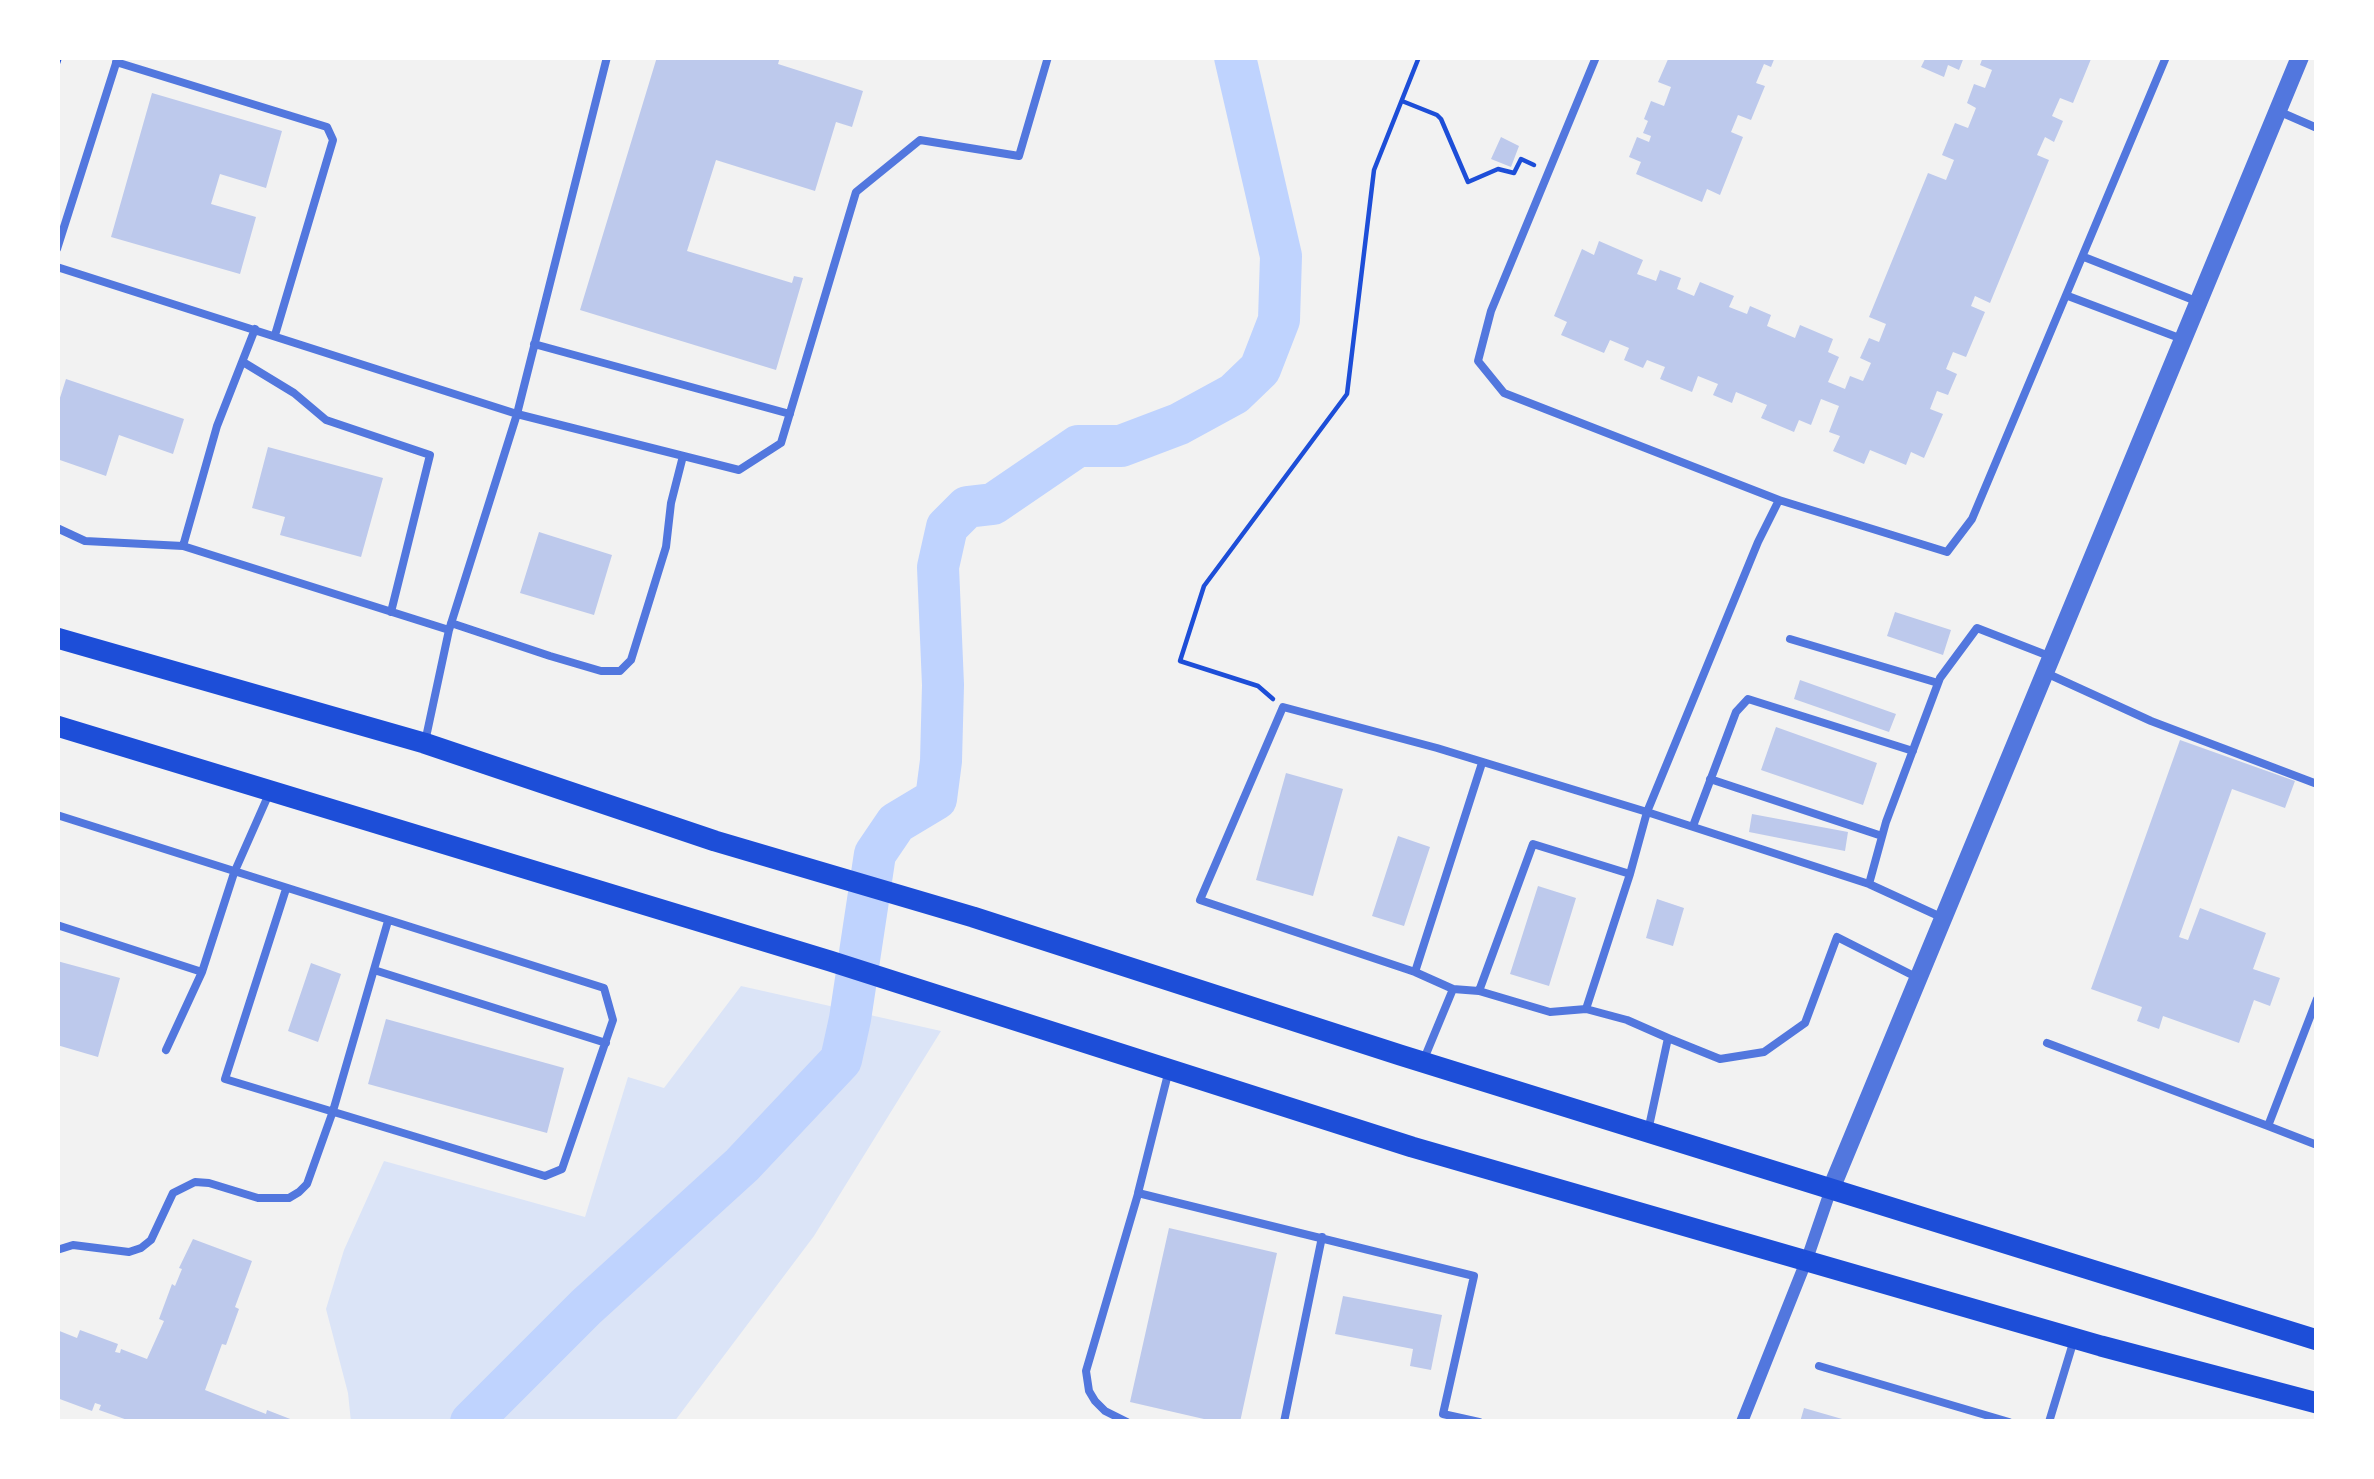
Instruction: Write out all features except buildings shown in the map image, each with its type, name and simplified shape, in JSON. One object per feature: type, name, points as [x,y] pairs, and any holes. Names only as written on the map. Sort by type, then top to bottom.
[{"type":"main road","points":[[57,638],[424,743],[715,841],[973,917],[2317,1340]]},
{"type":"main road","points":[[57,726],[830,961],[1412,1147],[2317,1403]]},
{"type":"street","points":[[1742,1422],[1918,978],[2300,57]]},
{"type":"lane","points":[[424,743],[450,626],[517,414],[607,57]]},
{"type":"lane","points":[[57,267],[517,414],[739,470],[781,443],[856,192],[920,140],[1019,156],[1048,57]]},
{"type":"lane","points":[[1596,57],[1491,311],[1478,361],[1504,393],[1778,500],[1947,551],[1972,519],[2166,57]]},
{"type":"lane","points":[[57,249],[117,60],[328,127],[333,140],[275,335]]},
{"type":"lane","points":[[2277,110],[2317,128]]},
{"type":"lane","points":[[2084,257],[2198,301]]},
{"type":"lane","points":[[2068,296],[2182,339]]},
{"type":"lane","points":[[183,546],[217,426],[255,329]]},
{"type":"lane","points":[[534,344],[790,414]]},
{"type":"lane","points":[[243,362],[326,420],[430,454],[391,612]]},
{"type":"lane","points":[[57,528],[85,541],[183,546],[391,612],[601,670],[620,671],[631,660],[665,547],[683,456]]},
{"type":"lane","points":[[1586,1010],[1647,812],[1778,500]]},
{"type":"lane","points":[[1869,884],[1938,683],[1977,628],[2151,721],[2317,784]]},
{"type":"lane","points":[[1790,639],[1938,683]]},
{"type":"lane","points":[[1693,826],[1736,712],[1748,699],[1913,751]]},
{"type":"lane","points":[[1918,978],[1837,937],[1805,1023],[1764,1052],[1720,1059],[1627,1020],[1586,1010],[1550,1012],[1453,988],[1200,900],[1283,707],[1693,826],[1869,884],[1943,918]]},
{"type":"lane","points":[[1415,972],[1481,763]]},
{"type":"lane","points":[[1710,779],[1882,836]]},
{"type":"lane","points":[[166,1050],[202,972],[234,873],[271,790]]},
{"type":"lane","points":[[57,815],[604,988],[614,1020],[562,1169],[545,1176],[225,1079],[286,889]]},
{"type":"lane","points":[[1479,991],[1533,844],[1630,874]]},
{"type":"lane","points":[[57,1250],[74,1245],[129,1252],[141,1248],[151,1240],[173,1193],[195,1182],[258,1198],[289,1198],[307,1184],[333,1112],[388,921]]},
{"type":"lane","points":[[57,925],[202,972]]},
{"type":"lane","points":[[374,970],[606,1043]]},
{"type":"lane","points":[[1423,1062],[1453,988]]},
{"type":"lane","points":[[2268,1126],[2317,999]]},
{"type":"lane","points":[[1648,1132],[1668,1038]]},
{"type":"lane","points":[[2047,1043],[2317,1144]]},
{"type":"lane","points":[[1127,1422],[1095,1401],[1088,1391],[1086,1371],[1169,1069]]},
{"type":"lane","points":[[1138,1193],[1474,1276],[1442,1418],[1479,1422]]},
{"type":"lane","points":[[1284,1422],[1322,1237]]},
{"type":"lane","points":[[2049,1422],[2074,1338]]},
{"type":"lane","points":[[1819,1366],[2009,1422]]},
{"type":"path","points":[[57,66],[60,57]]},
{"type":"path","points":[[1283,707],[1258,686],[1180,662],[1204,586],[1348,394],[1374,170],[1419,57]]},
{"type":"path","points":[[1402,101],[1441,119],[1468,182],[1498,169],[1514,172],[1521,159],[1549,171]]},
{"type":"shaded area","points":[[741,986],[941,1031],[814,1236],[674,1422],[351,1422],[326,1309],[344,1250],[384,1161],[585,1217],[628,1077],[664,1088]]},
{"type":"waterway","points":[[471,1422],[586,1307],[742,1165],[841,1060],[875,854],[896,823],[936,799],[943,685],[938,567],[947,527],[967,507],[993,504],[1078,446],[1121,446],[1179,424],[1234,394],[1260,369],[1279,320],[1281,256],[1235,57]]}]
